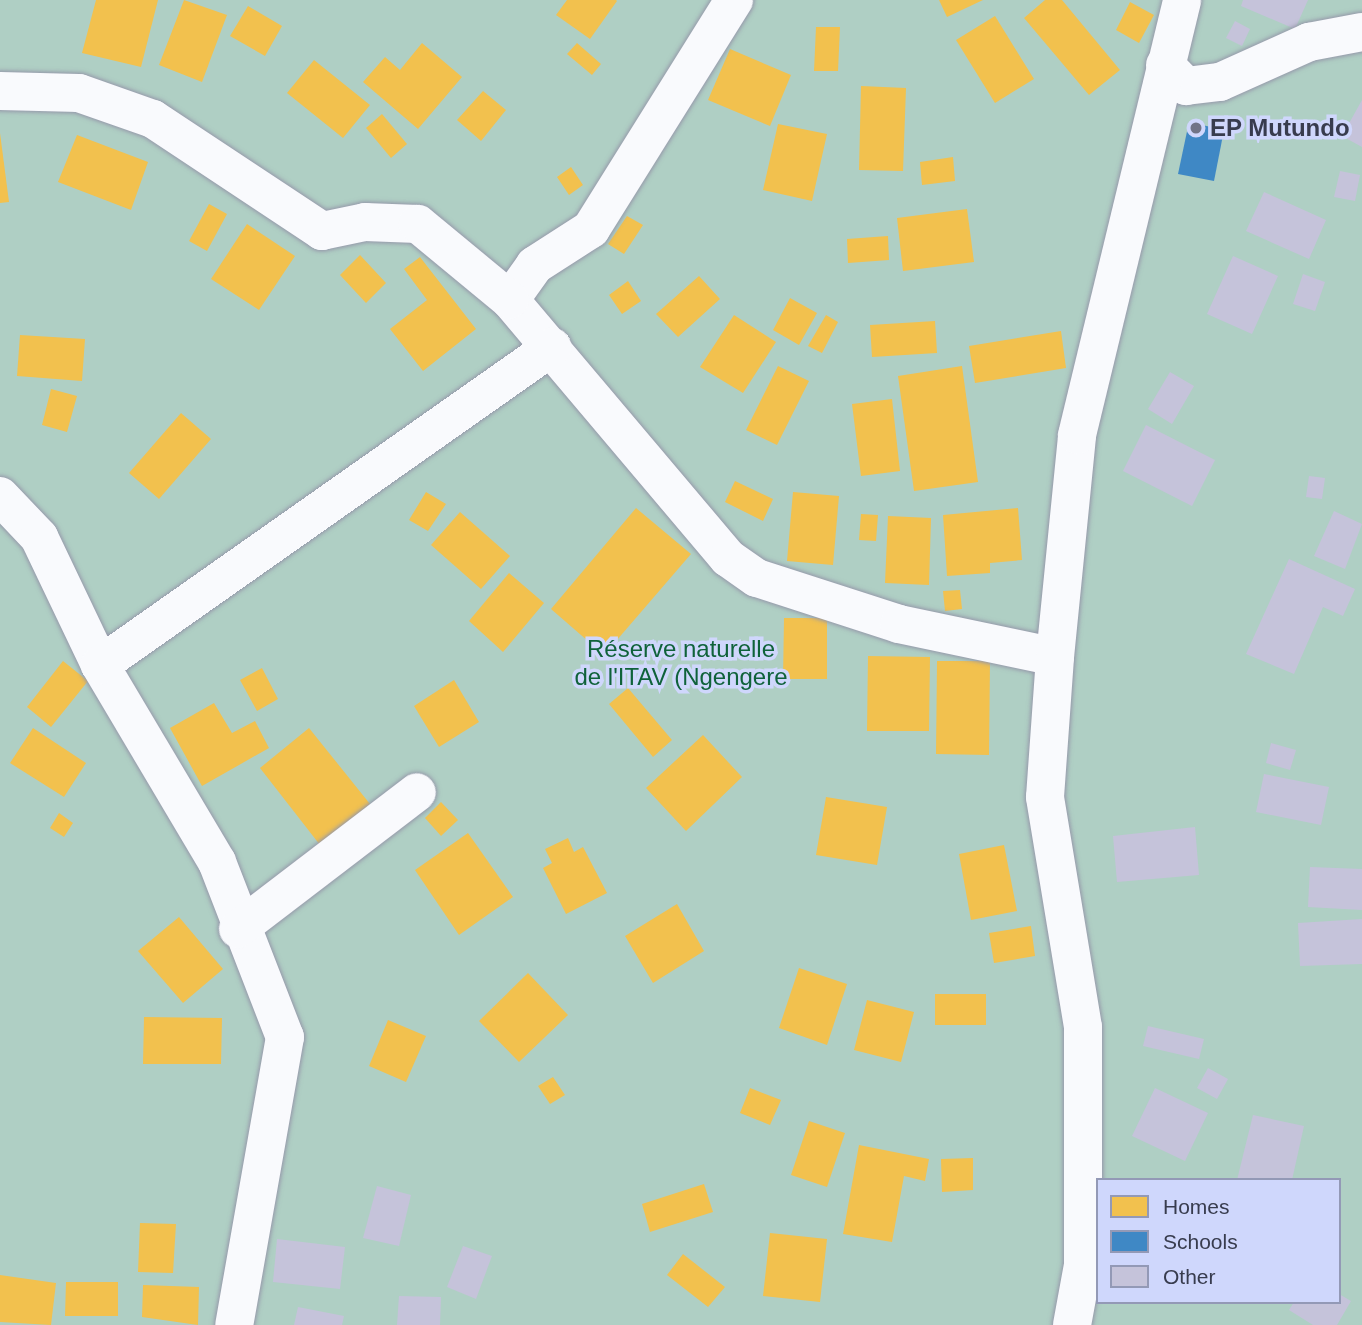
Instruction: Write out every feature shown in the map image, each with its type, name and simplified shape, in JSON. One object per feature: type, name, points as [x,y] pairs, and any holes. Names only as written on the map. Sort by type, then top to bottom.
[{"type":"street","points":[[510,300],[535,265],[591,229],[734,0]]},
{"type":"street","points":[[1072,1325],[1083,1265],[1083,1027],[1045,797],[1055,657],[1077,435],[1182,0]]},
{"type":"street","points":[[1165,65],[1186,86],[1220,82],[1309,42],[1362,32]]},
{"type":"street","points":[[0,91],[79,93],[153,119],[322,231],[365,222],[418,223],[510,300],[728,558],[757,578],[899,624],[1055,657]]},
{"type":"street","points":[[100,665],[552,347]]},
{"type":"street","points":[[0,496],[39,537],[100,665],[216,862],[238,929],[285,1037],[234,1325]]},
{"type":"street","points":[[238,929],[417,792]]},
{"type":"green space","name":"Réserve naturelle de l'ITAV (Ngengere","points":[[0,0],[1362,0],[1362,1325],[0,1325]]},
{"type":"building: Homes","points":[[96,0],[158,0],[141,67],[82,53]]},
{"type":"building: Homes","points":[[184,0],[227,15],[202,82],[159,65]]},
{"type":"building: Homes","points":[[567,0],[617,1],[590,39],[556,15]]},
{"type":"building: Homes","points":[[939,0],[983,0],[947,17]]},
{"type":"building: Homes","points":[[1045,0],[1062,0],[1120,70],[1089,95],[1024,18]]},
{"type":"building: Homes","points":[[1130,2],[1154,15],[1139,43],[1116,30]]},
{"type":"building: Homes","points":[[248,6],[282,26],[265,56],[230,36]]},
{"type":"building: Homes","points":[[995,16],[1034,79],[995,103],[956,40]]},
{"type":"building: Homes","points":[[816,27],[840,27],[838,71],[814,71]]},
{"type":"building: Homes","points":[[422,43],[462,77],[418,129],[363,82],[385,57],[400,70]]},
{"type":"building: Homes","points":[[577,43],[601,64],[592,75],[567,54]]},
{"type":"building: Homes","points":[[730,49],[791,75],[770,126],[708,100]]},
{"type":"building: Homes","points":[[314,60],[370,105],[343,138],[287,93]]},
{"type":"building: Homes","points":[[861,86],[906,88],[903,171],[859,170]]},
{"type":"building: Homes","points":[[483,91],[506,110],[481,141],[457,120]]},
{"type":"building: Homes","points":[[382,114],[407,144],[391,158],[366,128]]},
{"type":"building: Homes","points":[[778,124],[827,134],[812,201],[763,190]]},
{"type":"building: Homes","points":[[0,133],[9,202],[0,203]]},
{"type":"building: Homes","points":[[77,135],[148,162],[131,210],[58,182]]},
{"type":"building: Homes","points":[[953,157],[955,181],[922,185],[920,162]]},
{"type":"building: Homes","points":[[571,167],[583,185],[569,195],[557,177]]},
{"type":"building: Homes","points":[[209,204],[227,214],[207,251],[189,241]]},
{"type":"building: Homes","points":[[967,209],[974,262],[903,271],[897,218]]},
{"type":"building: Homes","points":[[627,216],[643,225],[624,254],[608,244]]},
{"type":"building: Homes","points":[[247,224],[295,256],[259,310],[211,279]]},
{"type":"building: Homes","points":[[888,236],[889,260],[848,263],[847,239]]},
{"type":"building: Homes","points":[[360,255],[386,283],[366,303],[340,275]]},
{"type":"building: Homes","points":[[420,257],[476,329],[423,371],[390,329],[427,300],[404,269]]},
{"type":"building: Homes","points":[[699,276],[720,299],[678,337],[656,314]]},
{"type":"building: Homes","points":[[628,281],[641,301],[622,314],[609,295]]},
{"type":"building: Homes","points":[[790,298],[817,313],[799,345],[773,330]]},
{"type":"building: Homes","points":[[734,315],[776,342],[743,393],[700,367]]},
{"type":"building: Homes","points":[[826,315],[838,322],[822,353],[808,346]]},
{"type":"building: Homes","points":[[935,321],[937,353],[872,357],[870,325]]},
{"type":"building: Homes","points":[[1061,331],[1066,368],[975,383],[969,346]]},
{"type":"building: Homes","points":[[20,335],[85,339],[82,381],[17,376]]},
{"type":"building: Homes","points":[[778,366],[809,381],[777,445],[746,430]]},
{"type":"building: Homes","points":[[962,366],[978,482],[914,491],[898,376]]},
{"type":"building: Homes","points":[[51,389],[77,396],[67,432],[42,425]]},
{"type":"building: Homes","points":[[892,399],[900,471],[861,476],[852,404]]},
{"type":"building: Homes","points":[[181,413],[211,439],[159,499],[129,473]]},
{"type":"building: Homes","points":[[735,481],[773,499],[763,521],[725,502]]},
{"type":"building: Homes","points":[[426,492],[446,504],[428,531],[409,520]]},
{"type":"building: Homes","points":[[793,492],[839,496],[833,565],[787,561]]},
{"type":"building: Homes","points":[[636,508],[691,554],[604,655],[551,609]]},
{"type":"building: Homes","points":[[1018,508],[1022,560],[990,563],[990,573],[947,576],[943,515]]},
{"type":"building: Homes","points":[[460,512],[510,556],[481,589],[431,545]]},
{"type":"building: Homes","points":[[861,514],[878,515],[876,541],[859,540]]},
{"type":"building: Homes","points":[[888,516],[931,518],[929,585],[885,583]]},
{"type":"building: Homes","points":[[509,573],[544,603],[503,652],[469,621]]},
{"type":"building: Homes","points":[[960,590],[962,609],[945,611],[943,591]]},
{"type":"building: Homes","points":[[784,618],[827,618],[827,679],[783,679]]},
{"type":"building: Homes","points":[[868,656],[930,657],[929,731],[867,731]]},
{"type":"building: Homes","points":[[63,661],[88,681],[51,727],[27,707]]},
{"type":"building: Homes","points":[[937,661],[990,661],[989,755],[936,754]]},
{"type":"building: Homes","points":[[262,668],[278,699],[257,711],[240,680]]},
{"type":"building: Homes","points":[[454,680],[479,722],[439,747],[414,706]]},
{"type":"building: Homes","points":[[628,688],[672,740],[653,757],[609,704]]},
{"type":"building: Homes","points":[[214,703],[232,733],[255,721],[269,748],[202,786],[170,728]]},
{"type":"building: Homes","points":[[33,728],[86,763],[64,797],[10,763]]},
{"type":"building: Homes","points":[[309,728],[370,804],[320,845],[260,768]]},
{"type":"building: Homes","points":[[703,735],[742,777],[686,831],[646,788]]},
{"type":"building: Homes","points":[[826,797],[887,807],[877,865],[816,855]]},
{"type":"building: Homes","points":[[441,802],[458,820],[441,836],[425,818]]},
{"type":"building: Homes","points":[[59,813],[73,823],[64,837],[50,828]]},
{"type":"building: Homes","points":[[468,833],[513,897],[459,935],[415,870]]},
{"type":"building: Homes","points":[[568,838],[574,852],[583,847],[607,893],[566,914],[543,868],[552,863],[545,849]]},
{"type":"building: Homes","points":[[1004,845],[1017,911],[971,920],[959,854]]},
{"type":"building: Homes","points":[[677,904],[704,951],[653,983],[625,936]]},
{"type":"building: Homes","points":[[179,917],[223,969],[183,1003],[138,951]]},
{"type":"building: Homes","points":[[1031,926],[1035,956],[994,963],[989,933]]},
{"type":"building: Homes","points":[[799,968],[847,984],[827,1045],[779,1028]]},
{"type":"building: Homes","points":[[528,973],[568,1015],[519,1062],[479,1021]]},
{"type":"building: Homes","points":[[935,994],[986,994],[986,1025],[935,1025]]},
{"type":"building: Homes","points":[[867,1000],[914,1012],[901,1062],[854,1050]]},
{"type":"building: Homes","points":[[144,1017],[222,1018],[221,1064],[143,1064]]},
{"type":"building: Homes","points":[[388,1020],[426,1036],[406,1082],[369,1066]]},
{"type":"building: Homes","points":[[553,1077],[565,1095],[550,1104],[538,1086]]},
{"type":"building: Homes","points":[[750,1088],[781,1100],[770,1125],[740,1113]]},
{"type":"building: Homes","points":[[809,1121],[845,1133],[827,1187],[791,1175]]},
{"type":"building: Homes","points":[[859,1145],[929,1159],[925,1181],[904,1176],[892,1242],[843,1234]]},
{"type":"building: Homes","points":[[973,1158],[973,1190],[942,1192],[941,1159]]},
{"type":"building: Homes","points":[[704,1184],[713,1212],[650,1232],[642,1204]]},
{"type":"building: Homes","points":[[140,1223],[176,1224],[173,1273],[138,1272]]},
{"type":"building: Homes","points":[[770,1233],[827,1239],[820,1302],[763,1296]]},
{"type":"building: Homes","points":[[683,1254],[725,1287],[708,1307],[667,1275]]},
{"type":"building: Homes","points":[[0,1275],[56,1283],[51,1325],[0,1322]]},
{"type":"building: Homes","points":[[66,1282],[118,1282],[118,1316],[65,1316]]},
{"type":"building: Homes","points":[[143,1285],[199,1287],[198,1325],[142,1317]]},
{"type":"building: Schools","points":[[1189,122],[1224,130],[1214,181],[1178,174]]},
{"type":"building: Other","points":[[1243,0],[1308,0],[1295,29],[1241,6]]},
{"type":"building: Other","points":[[1235,21],[1250,29],[1242,46],[1226,38]]},
{"type":"building: Other","points":[[1362,100],[1362,147],[1342,136]]},
{"type":"building: Other","points":[[1340,171],[1360,175],[1355,201],[1334,197]]},
{"type":"building: Other","points":[[1264,192],[1326,220],[1309,259],[1246,231]]},
{"type":"building: Other","points":[[1233,256],[1278,276],[1252,334],[1207,314]]},
{"type":"building: Other","points":[[1303,274],[1325,282],[1315,311],[1293,304]]},
{"type":"building: Other","points":[[1170,372],[1194,386],[1172,424],[1148,409]]},
{"type":"building: Other","points":[[1146,425],[1215,460],[1192,506],[1123,471]]},
{"type":"building: Other","points":[[1309,476],[1325,478],[1322,499],[1306,497]]},
{"type":"building: Other","points":[[1334,511],[1362,524],[1345,569],[1314,556]]},
{"type":"building: Other","points":[[1289,559],[1355,589],[1343,616],[1323,607],[1294,674],[1246,654]]},
{"type":"building: Other","points":[[1271,743],[1296,750],[1290,770],[1266,763]]},
{"type":"building: Other","points":[[1264,774],[1329,787],[1321,825],[1256,812]]},
{"type":"building: Other","points":[[1195,827],[1199,875],[1117,882],[1113,836]]},
{"type":"building: Other","points":[[1310,867],[1362,869],[1362,910],[1308,907]]},
{"type":"building: Other","points":[[1362,919],[1362,964],[1300,966],[1298,923]]},
{"type":"building: Other","points":[[1148,1026],[1204,1039],[1199,1059],[1143,1046]]},
{"type":"building: Other","points":[[1208,1068],[1228,1079],[1217,1099],[1197,1088]]},
{"type":"building: Other","points":[[1155,1088],[1208,1113],[1185,1161],[1132,1136]]},
{"type":"building: Other","points":[[1253,1115],[1304,1126],[1292,1178],[1237,1178]]},
{"type":"building: Other","points":[[377,1186],[411,1195],[399,1246],[363,1238]]},
{"type":"building: Other","points":[[277,1239],[345,1247],[340,1289],[273,1282]]},
{"type":"building: Other","points":[[463,1246],[492,1256],[476,1299],[447,1287]]},
{"type":"building: Other","points":[[1341,1295],[1351,1301],[1337,1325],[1313,1325],[1289,1310],[1293,1304],[1341,1304]]},
{"type":"building: Other","points":[[399,1296],[441,1297],[440,1325],[397,1325]]},
{"type":"building: Other","points":[[298,1307],[344,1316],[342,1325],[294,1325]]},
{"type":"place","name":"EP Mutundo","points":[[1196,128]]}]
